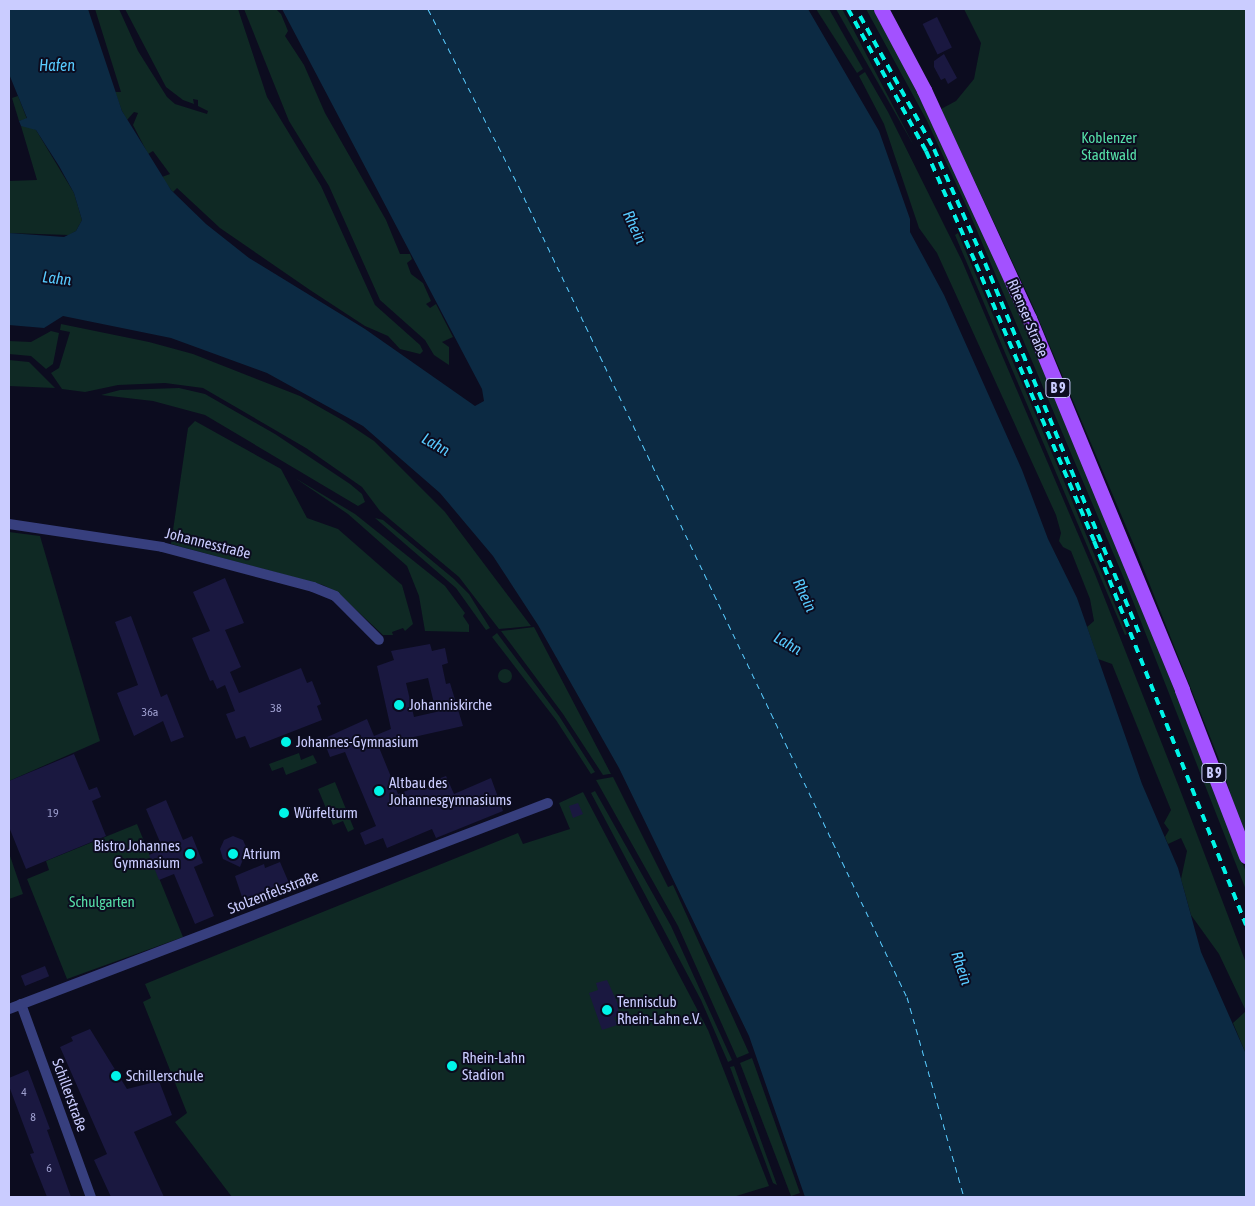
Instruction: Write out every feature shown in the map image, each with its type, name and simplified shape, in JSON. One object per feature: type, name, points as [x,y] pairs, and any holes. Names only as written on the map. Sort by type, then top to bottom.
[{"type":"main road","name":"Rhenser Straße","points":[[880,9],[924,90],[1029,318],[1182,690],[1246,856]]},
{"type":"street","name":"Johannesstraße","points":[[9,524],[162,547],[313,587],[334,596],[379,640]]},
{"type":"street","name":"Stolzenfelsstraße","points":[[9,1009],[548,803]]},
{"type":"street","name":"Schillerstraße","points":[[21,1004],[91,1197]]},
{"type":"green space","points":[[95,9],[119,9],[138,51],[167,97],[175,104],[207,114],[208,111],[198,106],[198,100],[193,99],[194,104],[183,100],[166,87],[125,9],[238,9],[267,97],[321,186],[375,305],[420,345],[423,351],[420,354],[400,349],[388,336],[365,326],[310,290],[220,228],[177,188],[173,192],[171,190],[162,177],[170,174],[153,151],[148,154],[133,125],[138,113],[134,112],[127,120],[122,111],[115,92],[121,92]]},
{"type":"green space","points":[[244,9],[276,9],[281,14],[288,31],[285,36],[304,65],[325,113],[386,220],[400,254],[410,254],[412,259],[407,263],[411,274],[423,283],[431,301],[426,304],[430,308],[436,304],[453,337],[442,342],[449,347],[449,365],[434,355],[425,340],[380,300],[329,186],[289,121]]},
{"type":"green space","points":[[816,9],[829,9],[863,69],[857,73]]},
{"type":"green space","points":[[836,9],[842,9],[914,146]]},
{"type":"green space","points":[[866,9],[873,9],[899,56],[988,238],[1119,550],[1246,872],[1246,890],[1125,581],[969,212],[926,119]]},
{"type":"green space","name":"Koblenzer Stadtwald","points":[[964,9],[1246,9],[1246,839],[1218,757],[1136,550],[1033,306],[941,109],[956,101],[974,79],[981,43]]},
{"type":"green space","points":[[865,72],[888,112],[962,261],[1095,574],[1246,963],[1246,1011],[1219,954],[1191,915],[1181,879],[1187,851],[1181,838],[1168,844],[1165,837],[1169,830],[1164,823],[1171,810],[1112,664],[1098,659],[1087,627],[1094,621],[1090,599],[1071,551],[1063,547],[1059,541],[1061,533],[1056,515],[937,253],[919,228],[884,124],[859,76]]},
{"type":"green space","points":[[18,96],[27,119],[19,121],[12,98]]},
{"type":"green space","points":[[24,124],[36,130],[74,193],[82,220],[76,231],[69,235],[9,233],[9,181],[37,180],[21,126]]},
{"type":"green space","points":[[958,233],[1066,486],[1127,634],[1125,635],[955,235]]},
{"type":"green space","points":[[61,324],[149,342],[193,354],[300,396],[344,421],[374,441],[445,512],[531,626],[499,629],[459,577],[380,511],[362,487],[306,448],[203,388],[165,383],[118,385],[85,392],[62,389],[51,373],[59,368],[70,332],[60,330]]},
{"type":"green space","points":[[51,331],[59,333],[53,364],[46,369],[31,356],[9,354],[9,341],[31,342]]},
{"type":"green space","points":[[9,360],[29,362],[55,388],[9,386]]},
{"type":"green space","points":[[179,388],[205,394],[275,434],[350,484],[362,494],[365,502],[358,506],[205,415],[153,401],[101,395],[120,390]]},
{"type":"green space","points":[[195,421],[281,469],[307,518],[338,529],[402,585],[413,624],[405,631],[403,628],[392,632],[393,635],[383,635],[337,592],[323,585],[171,544],[188,428]]},
{"type":"green space","points":[[295,478],[355,514],[445,586],[465,613],[463,616],[469,625],[469,632],[425,631],[419,596],[407,566],[348,514]]},
{"type":"green space","points":[[375,518],[383,520],[454,579],[469,594],[490,628],[486,630],[456,588]]},
{"type":"green space","points":[[9,532],[40,536],[100,741],[9,781]]},
{"type":"green space","points":[[534,627],[611,774],[603,775],[563,714],[501,631]]},
{"type":"green space","points":[[497,633],[559,716],[595,772],[591,774],[556,720],[492,637]]},
{"type":"green space","points":[[502,669],[508,669],[512,676],[508,683],[502,683],[498,679],[498,673]]},
{"type":"green space","points":[[299,753],[301,760],[313,755],[317,763],[286,775],[283,767],[272,771],[269,764]]},
{"type":"green space","points":[[613,777],[668,887],[673,885],[749,1053],[737,1058],[678,926],[596,780]]},
{"type":"green space","points":[[335,782],[354,829],[348,832],[343,821],[333,825],[318,789]]},
{"type":"green space","points":[[595,791],[671,926],[732,1060],[728,1062],[701,1000],[591,793]]},
{"type":"green space","points":[[583,792],[708,1030],[769,1186],[733,1197],[232,1197],[175,1122],[187,1113],[143,1002],[151,998],[145,984],[518,833],[523,844],[570,829],[559,803]]},
{"type":"green space","name":"Schulgarten","points":[[137,824],[183,937],[67,979],[27,879],[49,870],[46,861]]},
{"type":"green space","points":[[9,853],[23,894],[9,899]]},
{"type":"green space","points":[[1246,1011],[1246,1054],[1233,1023]]},
{"type":"green space","points":[[752,1058],[800,1193],[791,1196],[740,1063]]},
{"type":"green space","points":[[734,1066],[777,1185],[773,1183],[730,1067]]},
{"type":"water","points":[[9,9],[88,9],[122,111],[171,190],[206,224],[249,258],[365,329],[475,406],[484,401],[482,389],[282,9],[808,9],[879,131],[910,219],[910,232],[944,295],[1022,470],[1048,539],[1077,598],[1142,784],[1178,868],[1201,952],[1246,1054],[1246,1197],[805,1197],[749,1036],[619,768],[538,625],[493,556],[440,493],[363,426],[267,373],[171,338],[63,316],[44,328],[9,325],[9,233],[64,237],[76,231],[82,220],[74,193],[59,166],[36,130],[21,126],[19,121],[27,118],[9,74]]},
{"type":"building","points":[[937,17],[952,48],[938,55],[923,24]]},
{"type":"building","points":[[944,54],[957,78],[948,84],[945,78],[941,80],[934,67],[934,61]]},
{"type":"building","points":[[225,578],[244,623],[225,630],[241,667],[230,672],[239,693],[301,668],[307,683],[312,681],[321,704],[317,706],[322,720],[250,748],[245,736],[236,739],[226,714],[235,711],[225,685],[217,689],[213,680],[210,681],[192,638],[210,631],[193,592]]},
{"type":"building","points":[[131,616],[161,697],[167,694],[184,737],[171,742],[163,721],[134,736],[117,693],[138,685],[115,622]]},
{"type":"building","points":[[430,644],[432,651],[445,648],[448,663],[442,665],[446,684],[450,683],[463,726],[378,745],[398,794],[446,776],[454,794],[491,778],[503,811],[436,838],[432,829],[387,848],[383,838],[365,845],[360,833],[376,826],[345,752],[330,757],[323,739],[367,719],[374,736],[391,729],[377,666],[394,660],[391,651]],"holes":[[[428,678],[436,712],[414,717],[406,683]]]},
{"type":"building","points":[[74,754],[89,790],[97,787],[101,797],[92,801],[106,836],[26,869],[9,827],[9,781]]},
{"type":"building","points":[[166,800],[183,840],[192,836],[203,863],[194,867],[214,916],[195,924],[174,874],[159,880],[149,855],[163,849],[146,809]]},
{"type":"building","points":[[578,803],[583,814],[573,818],[569,806]]},
{"type":"building","name":"Atrium","points":[[233,836],[243,840],[247,849],[240,867],[223,859],[220,849],[224,840]]},
{"type":"building","points":[[280,862],[289,883],[244,903],[235,876],[264,864],[265,868]]},
{"type":"building","points":[[45,966],[49,976],[25,986],[21,976]]},
{"type":"building","name":"Tennisclub Rhein-Lahn e.V.","points":[[607,980],[618,1004],[619,1016],[614,1017],[617,1025],[602,1030],[589,993],[598,990],[596,983]]},
{"type":"building","points":[[90,1029],[127,1089],[159,1081],[172,1115],[134,1132],[164,1197],[111,1197],[94,1160],[107,1154],[60,1047],[73,1041],[71,1037]]},
{"type":"building","points":[[28,1070],[50,1129],[47,1130],[71,1197],[47,1197],[30,1154],[34,1153],[9,1086],[9,1078]]},
{"type":"ferry route","points":[[428,9],[519,187],[907,997],[964,1197]]},
{"type":"railway","points":[[848,9],[926,151],[976,264],[1094,541],[1246,925]]},
{"type":"railway","points":[[860,16],[934,149],[985,263],[1141,637]]},
{"type":"place","name":"Johanniskirche","points":[[399,705]]},
{"type":"place","name":"Johannes-Gymnasium","points":[[286,742]]},
{"type":"place","name":"Altbau des Johannesgymnasiums","points":[[379,791]]},
{"type":"place","name":"Würfelturm","points":[[284,813]]},
{"type":"place","name":"Bistro Johannes Gymnasium","points":[[190,854]]},
{"type":"place","name":"Atrium","points":[[233,854]]},
{"type":"place","name":"Tennisclub Rhein-Lahn e.V.","points":[[607,1010]]},
{"type":"place","name":"Rhein-Lahn Stadion","points":[[452,1066]]},
{"type":"place","name":"Schillerschule","points":[[116,1076]]},
{"type":"water label","name":"Hafen","points":[[57,65]]},
{"type":"water label","name":"Rhein","points":[[635,227]]},
{"type":"water label","name":"Lahn","points":[[57,278]]},
{"type":"water label","name":"Lahn","points":[[436,444]]},
{"type":"water label","name":"Rhein","points":[[805,595]]},
{"type":"water label","name":"Lahn","points":[[788,643]]},
{"type":"water label","name":"Rhein","points":[[962,968]]}]
